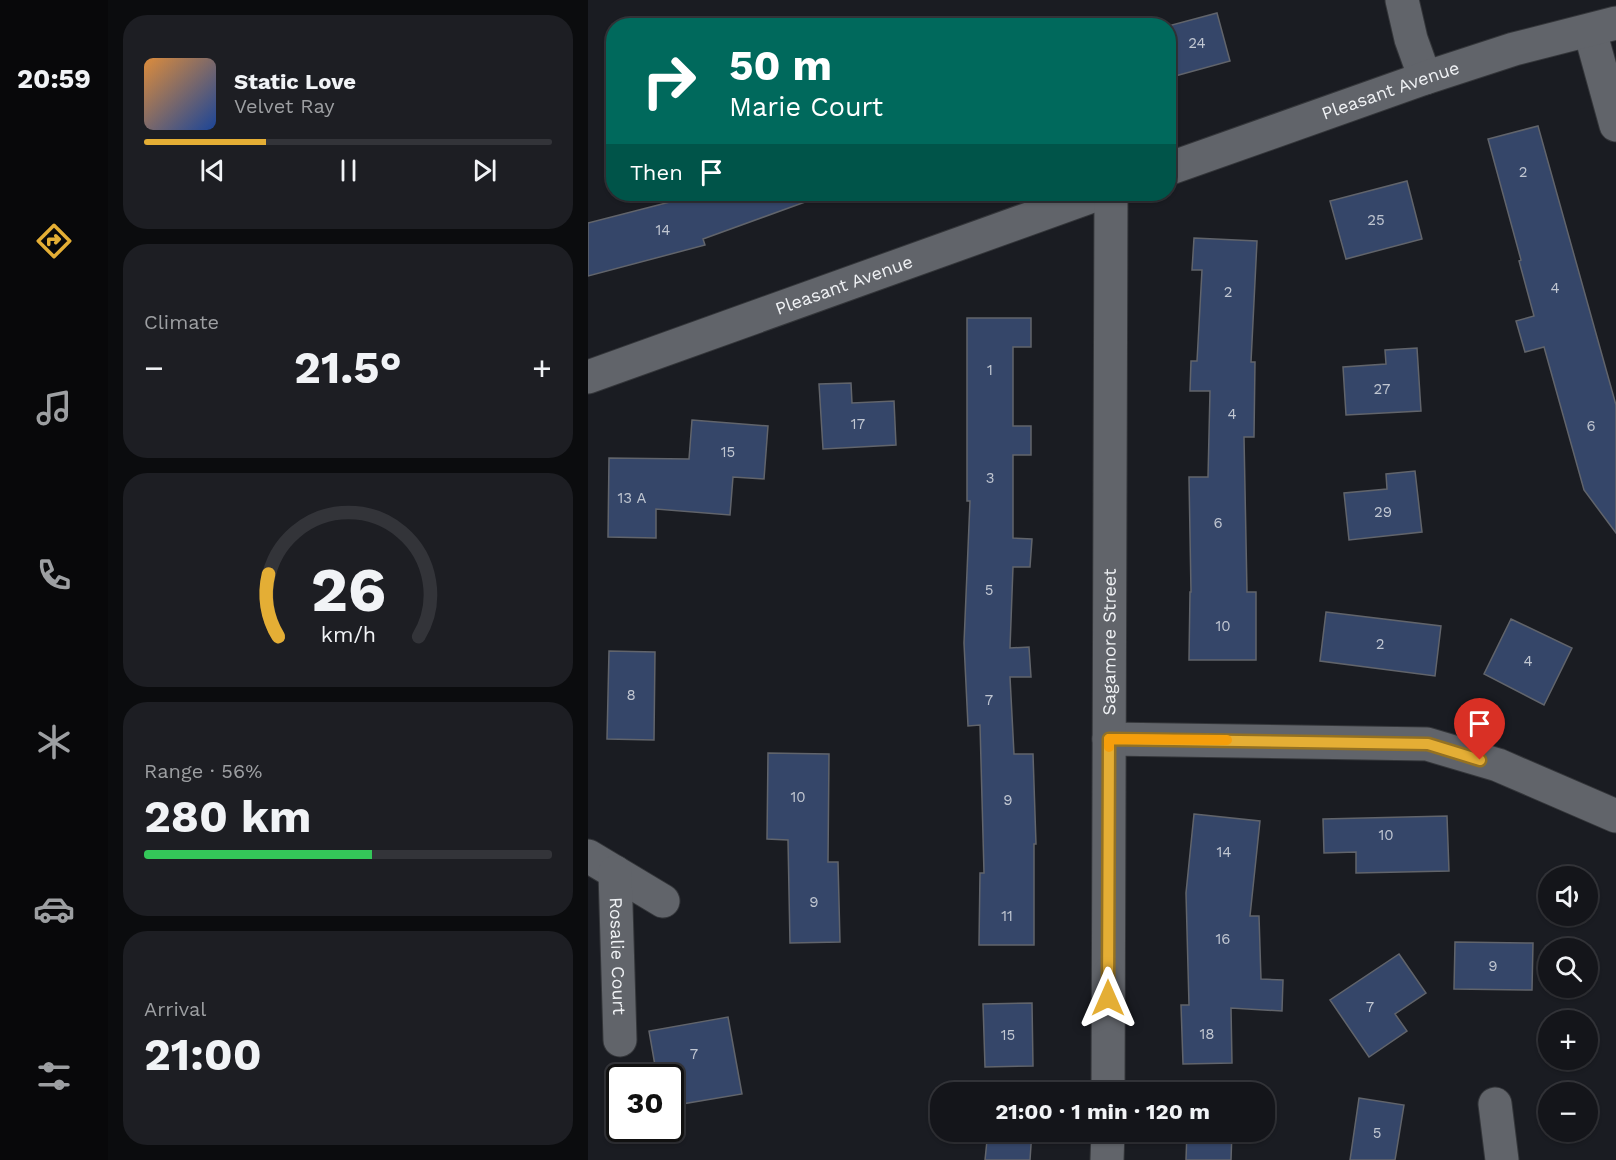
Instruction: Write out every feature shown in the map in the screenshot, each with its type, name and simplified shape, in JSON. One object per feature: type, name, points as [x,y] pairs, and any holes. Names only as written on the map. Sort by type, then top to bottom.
[{"type":"street","points":[[1402,0],[1411,39],[1425,78]]},
{"type":"street","points":[[1603,27],[1616,126]]},
{"type":"street","name":"Pleasant Avenue","points":[[1176,166],[1425,78],[1514,49],[1603,27]]},
{"type":"street","name":"Pleasant Avenue","points":[[588,377],[1078,201]]},
{"type":"street","name":"Sagamore Street","points":[[1108,1082],[1111,201]]},
{"type":"street","points":[[1109,739],[1428,744],[1498,765],[1616,816]]},
{"type":"street","points":[[602,864],[663,901]]},
{"type":"street","name":"Rosalie Court","points":[[602,864],[620,1040]]},
{"type":"street","points":[[1495,1104],[1502,1160]]},
{"type":"street","points":[[1107,1142],[1107,1160]]},
{"type":"building","points":[[1217,13],[1230,61],[1176,76],[1176,24]]},
{"type":"building","points":[[1538,126],[1616,405],[1616,533],[1584,490],[1544,347],[1525,352],[1516,321],[1534,316],[1488,139]]},
{"type":"building","points":[[1407,181],[1422,239],[1346,259],[1330,201]]},
{"type":"building","points":[[674,201],[808,201],[703,239],[705,245],[588,276],[588,223]]},
{"type":"building","points":[[1194,238],[1257,241],[1251,362],[1255,362],[1254,437],[1244,437],[1247,592],[1256,592],[1256,660],[1189,660],[1191,592],[1189,477],[1208,477],[1210,391],[1190,391],[1191,361],[1197,361],[1202,270],[1192,270]]},
{"type":"building","points":[[967,318],[1031,318],[1031,347],[1013,347],[1013,426],[1031,426],[1031,455],[1013,455],[1013,538],[1032,539],[1030,567],[1013,567],[1010,648],[1029,647],[1031,677],[1010,677],[1014,754],[1033,754],[1036,844],[1034,844],[1034,945],[979,945],[980,873],[984,873],[980,725],[968,726],[964,643],[970,501],[967,501]]},
{"type":"building","points":[[1417,348],[1421,411],[1346,415],[1343,367],[1386,364],[1385,350]]},
{"type":"building","points":[[851,383],[852,403],[894,401],[896,445],[823,449],[819,384]]},
{"type":"building","points":[[692,420],[768,426],[764,479],[733,477],[730,515],[656,509],[656,538],[608,537],[609,458],[689,459]]},
{"type":"building","points":[[1415,471],[1422,532],[1349,540],[1344,493],[1387,489],[1386,474]]},
{"type":"building","points":[[1326,612],[1441,626],[1435,676],[1320,661]]},
{"type":"building","points":[[1511,619],[1572,648],[1544,705],[1484,674]]},
{"type":"building","points":[[609,651],[655,652],[654,740],[607,739]]},
{"type":"building","points":[[768,753],[829,754],[828,862],[838,862],[840,942],[790,943],[788,840],[767,839]]},
{"type":"building","points":[[1194,814],[1260,821],[1250,916],[1259,916],[1261,979],[1283,980],[1282,1011],[1231,1008],[1232,1063],[1183,1064],[1181,1005],[1189,1005],[1186,893]]},
{"type":"building","points":[[1447,816],[1449,871],[1356,873],[1356,852],[1324,853],[1323,819]]},
{"type":"building","points":[[1455,942],[1533,943],[1532,990],[1454,989]]},
{"type":"building","points":[[1399,954],[1426,993],[1395,1014],[1407,1031],[1369,1057],[1330,1000]]},
{"type":"building","points":[[1032,1003],[1033,1066],[985,1067],[983,1004]]},
{"type":"building","points":[[728,1017],[742,1094],[684,1104],[684,1064],[655,1064],[649,1031]]},
{"type":"building","points":[[1359,1098],[1404,1105],[1395,1160],[1350,1160]]},
{"type":"building","points":[[987,1142],[1031,1142],[1030,1160],[985,1160]]},
{"type":"building","points":[[1187,1142],[1232,1142],[1231,1160],[1186,1160]]},
{"type":"slow traffic","points":[[1109,747],[1109,739],[1227,740]]},
{"type":"route","points":[[1108,998],[1109,739],[1428,744],[1480,760]]}]
